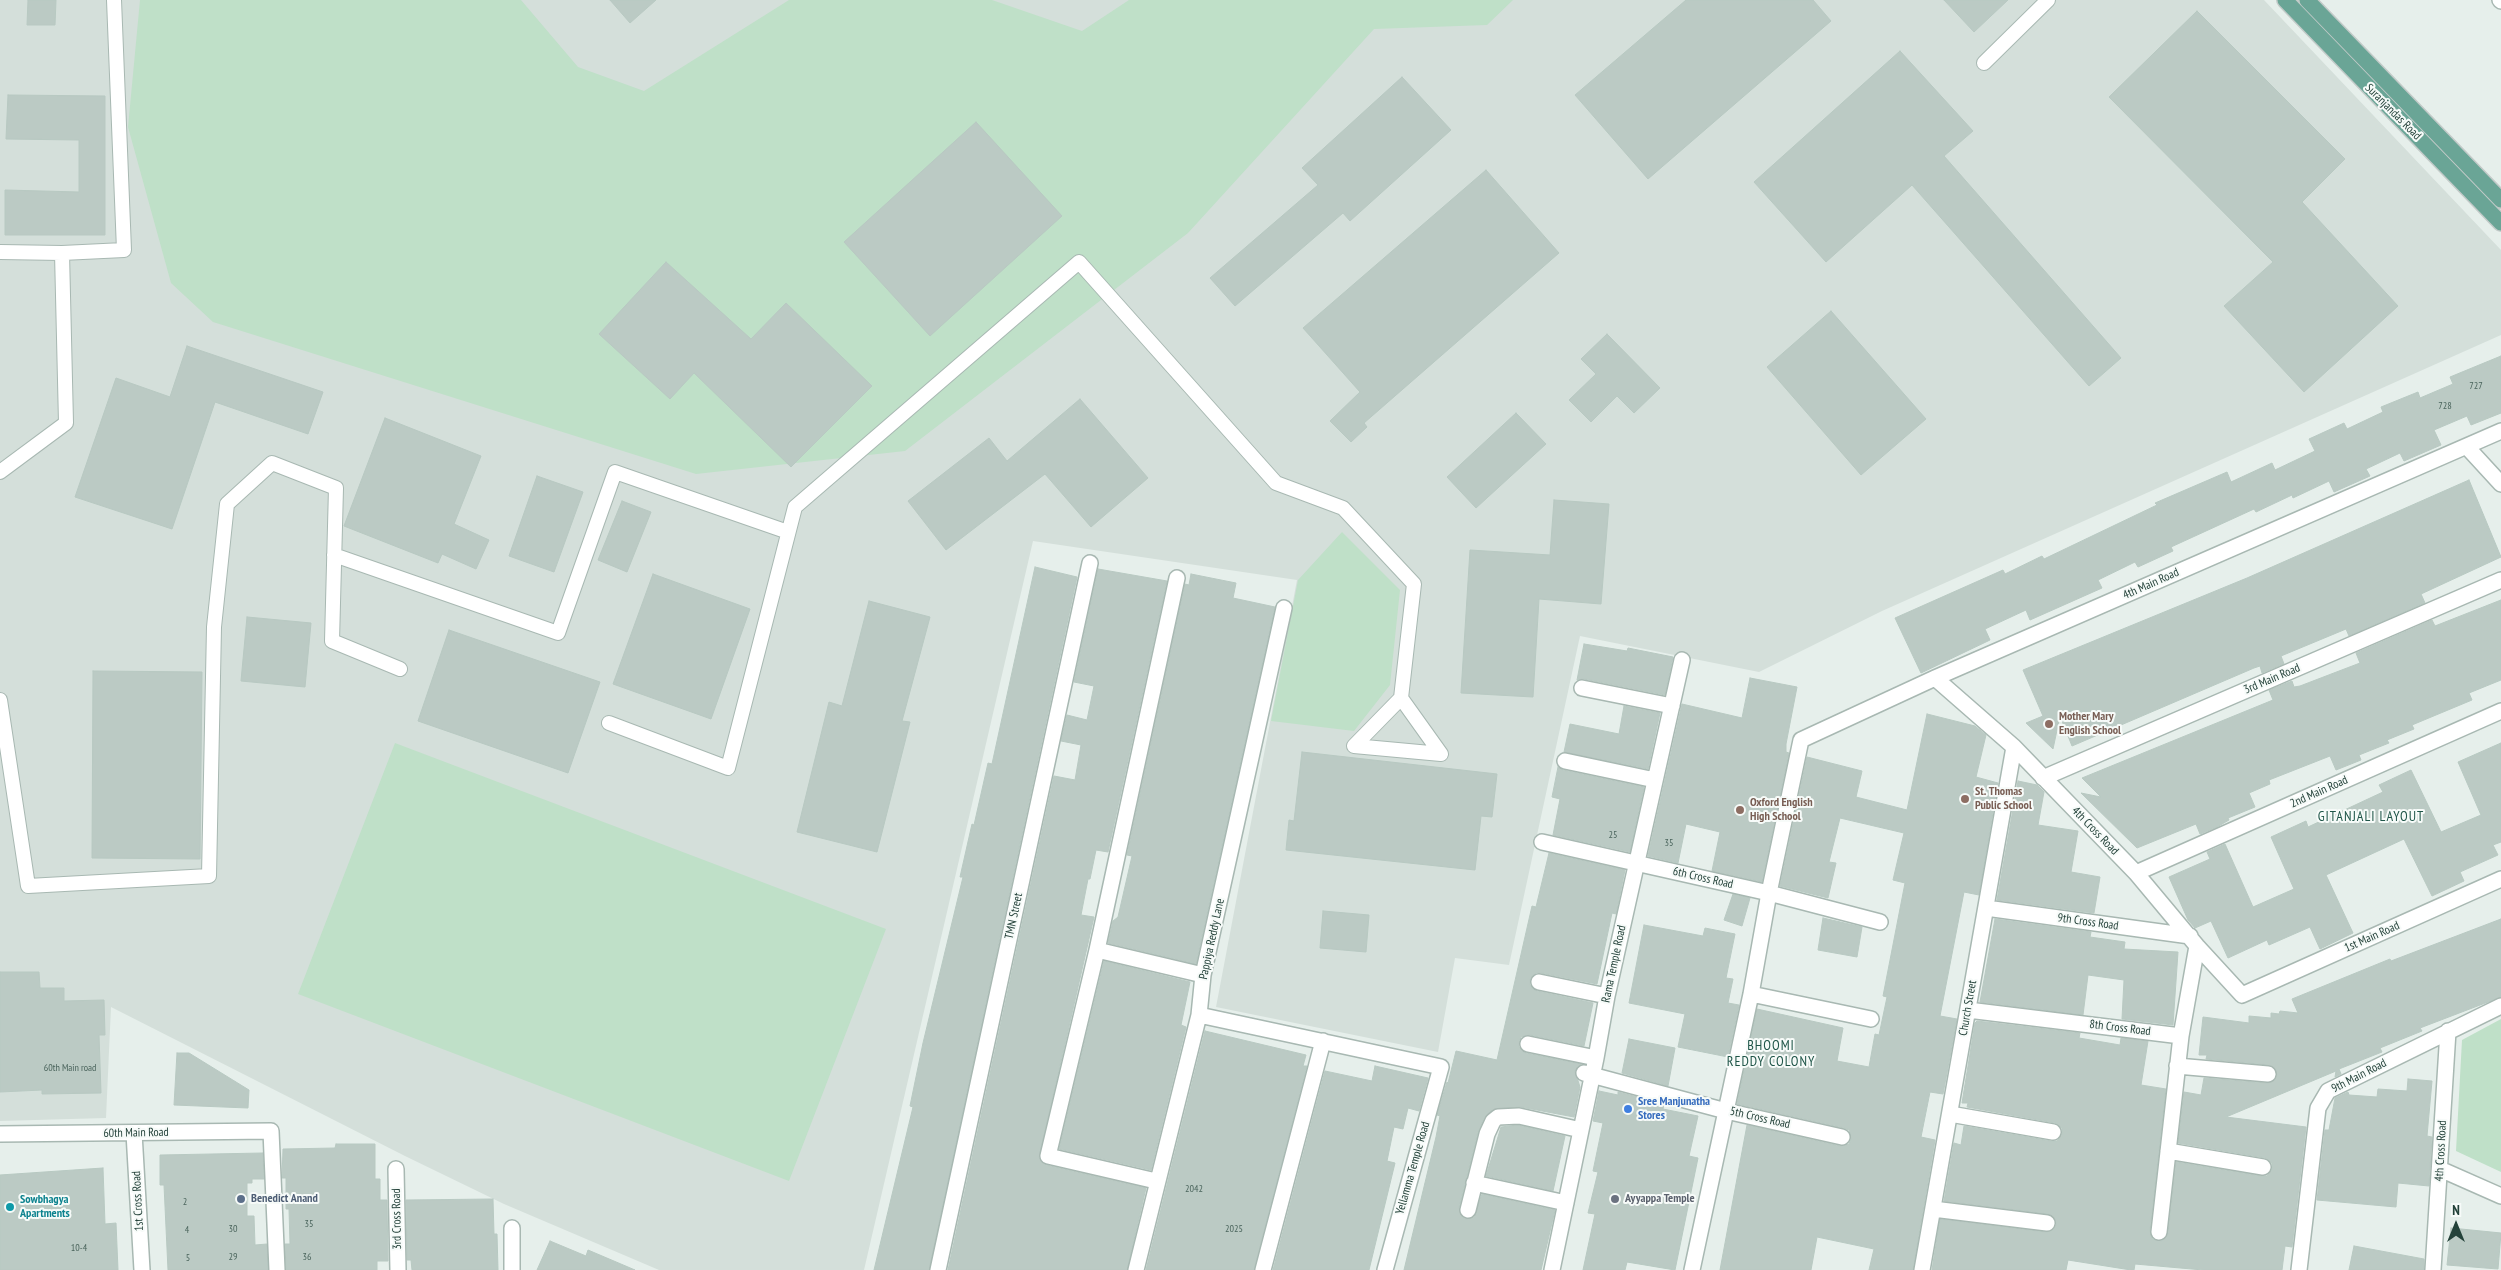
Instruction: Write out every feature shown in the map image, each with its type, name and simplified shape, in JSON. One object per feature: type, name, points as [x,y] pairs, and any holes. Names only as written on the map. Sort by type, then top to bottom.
[{"type":"main road","name":"Suranjandas Road","points":[[2286,0],[2501,223]]},
{"type":"main road","name":"Suranjandas Road","points":[[2307,0],[2501,200]]},
{"type":"street","name":"4th Main Road","points":[[1769,893],[1801,740],[1935,678],[2501,431]]},
{"type":"street","points":[[2467,447],[2501,484]]},
{"type":"street","name":"TMN Street","points":[[938,1270],[1090,563]]},
{"type":"street","points":[[1156,1181],[1048,1156],[1098,950],[1177,578]]},
{"type":"street","name":"3rd Main Road","points":[[2043,778],[2501,580]]},
{"type":"street","name":"Pappiya Reddy Lane","points":[[1136,1270],[1156,1181],[1199,1014],[1203,975],[1284,608]]},
{"type":"street","name":"Rama Temple Road","points":[[1552,1270],[1569,1164],[1597,1026],[1682,660]]},
{"type":"street","name":"4th Cross Road","points":[[1935,678],[2014,747],[2136,873],[2193,941],[2242,995]]},
{"type":"street","points":[[1582,688],[1672,706]]},
{"type":"street","name":"2nd Main Road","points":[[2136,873],[2501,711]]},
{"type":"street","name":"Church Street","points":[[1922,1270],[2014,747]]},
{"type":"street","points":[[1565,761],[1655,780]]},
{"type":"street","name":"6th Cross Road","points":[[1542,842],[1769,893],[1880,922]]},
{"type":"street","name":"1st Main Road","points":[[2242,995],[2501,879]]},
{"type":"street","points":[[1692,1270],[1751,994],[1769,893]]},
{"type":"street","name":"9th Cross Road","points":[[1986,908],[2193,941]]},
{"type":"street","points":[[2159,1232],[2193,941]]},
{"type":"street","points":[[1098,950],[1203,975]]},
{"type":"street","points":[[1539,982],[1597,1026]]},
{"type":"street","points":[[1751,994],[1871,1019]]},
{"type":"street","name":"9th Main Road","points":[[2299,1270],[2318,1108],[2328,1091],[2501,1006]]},
{"type":"street","name":"8th Cross Road","points":[[1968,1010],[2181,1036]]},
{"type":"street","points":[[1199,1014],[1323,1041],[1263,1270]]},
{"type":"street","points":[[1528,1044],[1597,1026]]},
{"type":"street","name":"4th Cross Road","points":[[2433,1270],[2448,1031]]},
{"type":"street","name":"Yellamma Temple Road","points":[[1323,1041],[1441,1067],[1385,1270]]},
{"type":"street","points":[[2177,1066],[2268,1074]]},
{"type":"street","name":"5th Cross Road","points":[[1585,1092],[1726,1111],[1842,1137]]},
{"type":"street","points":[[1950,1114],[2054,1132]]},
{"type":"street","points":[[1468,1210],[1487,1134],[1493,1121],[1498,1117],[1519,1116],[1576,1129]]},
{"type":"street","name":"60th Main Road","points":[[0,1134],[271,1131],[277,1270]]},
{"type":"street","name":"1st Cross Road","points":[[134,1133],[142,1270]]},
{"type":"street","points":[[2168,1151],[2263,1167]]},
{"type":"street","points":[[2440,1168],[2501,1196]]},
{"type":"street","name":"3rd Cross Road","points":[[396,1169],[398,1270]]},
{"type":"street","points":[[1474,1183],[1562,1202]]},
{"type":"street","points":[[1933,1209],[2047,1223]]},
{"type":"street","points":[[512,1228],[512,1270]]},
{"type":"lane","points":[[0,252],[62,253],[124,250],[114,0]]},
{"type":"lane","points":[[1984,63],[2048,0]]},
{"type":"lane","points":[[0,472],[66,423],[62,253]]},
{"type":"lane","points":[[609,723],[728,768],[795,507],[1079,262],[1276,483],[1343,508],[1414,584],[1401,698],[1354,746],[1441,754],[1401,698]]},
{"type":"lane","points":[[0,700],[28,886],[209,876],[214,627],[227,504],[272,463],[336,488],[332,641],[400,669]]},
{"type":"lane","points":[[334,555],[558,633],[615,472],[788,532]]},
{"type":"shaded area","points":[[0,0],[2264,0],[2501,250],[2501,335],[1882,611],[1759,672],[1580,636],[1509,965],[1455,958],[1438,1052],[1216,1007],[1297,580],[1033,541],[864,1270],[659,1270],[504,1204],[111,1007],[106,1118],[0,1121]]},
{"type":"green space","points":[[140,0],[521,0],[578,67],[644,91],[789,0],[992,0],[1082,31],[1129,0],[1513,0],[1487,25],[1374,29],[1188,233],[905,451],[696,474],[213,322],[171,283],[128,127]]},
{"type":"green space","points":[[1342,532],[1400,590],[1390,685],[1354,731],[1271,721],[1298,580]]},
{"type":"green space","points":[[395,743],[886,929],[789,1181],[298,994]]},
{"type":"green space","points":[[2501,1019],[2501,1172],[2456,1151],[2462,1040]]},
{"type":"building","points":[[28,0],[56,0],[55,25],[27,25]]},
{"type":"building","points":[[610,0],[656,0],[630,23]]},
{"type":"building","points":[[1686,0],[1813,0],[1831,21],[1648,179],[1575,95]]},
{"type":"building","points":[[1944,0],[2008,0],[1974,32]]},
{"type":"building","points":[[2197,11],[2345,159],[2302,202],[2398,306],[2304,392],[2224,306],[2273,262],[2109,97]]},
{"type":"building","points":[[1900,51],[1973,131],[1944,156],[2121,358],[2089,386],[1912,185],[1826,262],[1754,182]]},
{"type":"building","points":[[1402,77],[1451,130],[1350,221],[1343,213],[1235,306],[1210,278],[1318,185],[1302,168]]},
{"type":"building","points":[[8,95],[105,96],[105,235],[5,235],[5,190],[79,192],[79,140],[6,139]]},
{"type":"building","points":[[976,122],[1062,216],[930,336],[844,242]]},
{"type":"building","points":[[1486,170],[1559,253],[1364,423],[1367,427],[1351,442],[1330,421],[1360,392],[1303,328]]},
{"type":"building","points":[[666,262],[751,339],[786,303],[872,386],[791,467],[694,373],[670,399],[599,334]]},
{"type":"building","points":[[1831,311],[1926,419],[1861,475],[1767,367]]},
{"type":"building","points":[[1607,334],[1660,388],[1634,413],[1617,396],[1591,422],[1569,400],[1596,374],[1581,359]]},
{"type":"building","points":[[187,346],[323,392],[308,434],[215,402],[172,529],[75,497],[116,378],[170,397]]},
{"type":"building","points":[[2501,356],[2501,413],[2471,425],[2467,416],[2434,430],[2441,445],[2404,461],[2400,453],[2366,469],[2370,476],[2334,492],[2329,481],[2293,498],[2292,495],[2256,512],[2254,509],[2171,547],[2173,551],[2138,567],[2135,562],[2098,580],[2102,588],[2030,620],[2026,610],[1985,629],[1990,640],[1921,673],[1895,618],[2003,570],[2005,574],[2042,556],[2044,559],[2157,505],[2155,503],[2227,472],[2231,482],[2272,463],[2275,470],[2315,451],[2309,439],[2344,423],[2347,429],[2383,412],[2381,407],[2418,392],[2420,398],[2453,384],[2450,377]]},
{"type":"building","points":[[1080,399],[1148,478],[1091,527],[1045,474],[946,550],[908,501],[989,438],[1007,461]]},
{"type":"building","points":[[1516,413],[1546,444],[1476,508],[1447,477]]},
{"type":"building","points":[[385,418],[481,456],[454,524],[489,540],[476,569],[442,554],[438,563],[344,526]]},
{"type":"building","points":[[537,476],[583,492],[554,572],[509,556]]},
{"type":"building","points":[[2469,480],[2501,557],[2421,594],[2425,603],[2349,636],[2346,629],[2281,656],[2284,664],[2262,673],[2260,666],[2254,668],[2072,746],[2060,716],[2053,749],[2026,723],[2043,716],[2023,670],[2247,578]]},
{"type":"building","points":[[1554,500],[1609,504],[1601,604],[1539,599],[1533,697],[1461,693],[1470,550],[1550,555]]},
{"type":"building","points":[[622,501],[651,512],[627,572],[598,560]]},
{"type":"building","points":[[1035,567],[1077,577],[929,1270],[874,1270],[913,1107],[910,1106],[923,1043],[963,877],[960,877],[972,824],[974,825],[988,763],[992,764]]},
{"type":"building","points":[[1098,569],[1167,581],[1108,852],[1096,850],[1090,879],[1088,879],[1081,915],[1094,917],[1039,1158],[1046,1165],[1146,1188],[1127,1270],[948,1270],[1054,776],[1075,780],[1081,745],[1061,741],[1067,715],[1087,720],[1094,686],[1074,682]]},
{"type":"building","points":[[653,574],[750,609],[711,719],[613,684]]},
{"type":"building","points":[[1191,574],[1236,583],[1233,598],[1275,607],[1196,964],[1108,943],[1113,921],[1118,917],[1132,856],[1127,855],[1185,584],[1189,585]]},
{"type":"building","points":[[2501,600],[2501,680],[2469,693],[2472,700],[2412,725],[2414,729],[2387,740],[2389,743],[2359,755],[2361,760],[2336,770],[2330,756],[2269,780],[2270,784],[2249,793],[2255,807],[2228,818],[2229,820],[2217,827],[2200,834],[2196,824],[2137,848],[2081,793],[2101,797],[2082,778],[2273,700],[2269,690],[2292,681],[2294,687],[2300,686],[2360,663],[2356,653],[2432,620],[2435,626]]},
{"type":"building","points":[[869,601],[930,617],[902,721],[910,722],[877,852],[797,832],[829,702],[842,706]]},
{"type":"building","points":[[247,617],[311,623],[305,687],[241,681]]},
{"type":"building","points":[[449,630],[600,682],[568,773],[418,721]]},
{"type":"building","points":[[1584,644],[1627,651],[1628,648],[1673,657],[1665,695],[1584,679],[1577,680]]},
{"type":"building","points":[[93,671],[202,672],[200,859],[92,858]]},
{"type":"building","points":[[1750,678],[1797,687],[1786,744],[1786,752],[1789,753],[1762,882],[1712,871],[1720,832],[1686,824],[1678,863],[1648,856],[1682,704],[1742,718]]},
{"type":"building","points":[[1624,706],[1660,713],[1648,769],[1564,752],[1570,724],[1619,734]]},
{"type":"building","points":[[1927,714],[1975,726],[1986,735],[1976,777],[1998,783],[1979,895],[1964,892],[1940,1016],[1957,1019],[1943,1094],[1930,1092],[1921,1137],[1935,1140],[1913,1270],[1869,1270],[1874,1249],[1817,1237],[1811,1270],[1720,1270],[1747,1125],[1840,1146],[1849,1144],[1851,1139],[1849,1130],[1844,1128],[1737,1104],[1757,1009],[1843,1028],[1837,1061],[1869,1067],[1875,1034],[1879,1035],[1887,997],[1883,996],[1905,883],[1893,880],[1904,833],[1840,818],[1829,862],[1836,863],[1828,898],[1780,886],[1807,757],[1862,771],[1856,797],[1907,810]]},
{"type":"building","points":[[2501,743],[2501,842],[2493,845],[2498,855],[2460,872],[2464,881],[2432,896],[2404,839],[2326,875],[2353,933],[2320,949],[2310,927],[2269,945],[2267,940],[2228,958],[2211,921],[2195,928],[2188,920],[2169,877],[2210,859],[2207,852],[2225,844],[2253,907],[2294,889],[2271,837],[2306,821],[2308,827],[2383,792],[2379,785],[2411,770],[2441,832],[2481,815],[2458,762]]},
{"type":"building","points":[[1302,752],[1497,774],[1492,817],[1481,816],[1475,870],[1286,850],[1289,820],[1294,821]]},
{"type":"building","points":[[1558,767],[1563,770],[1644,787],[1630,852],[1553,835],[1560,799],[1552,797]]},
{"type":"building","points":[[2018,781],[2037,785],[2044,792],[2038,825],[2078,831],[2071,872],[2100,877],[2094,913],[1997,900]]},
{"type":"building","points":[[1549,853],[1625,870],[1616,914],[1612,913],[1597,984],[1541,973],[1536,973],[1530,980],[1530,985],[1537,991],[1593,1003],[1584,1046],[1530,1035],[1521,1037],[1519,1043],[1519,1047],[1526,1053],[1581,1064],[1575,1071],[1580,1087],[1574,1117],[1521,1107],[1492,1110],[1485,1117],[1478,1132],[1459,1208],[1462,1217],[1466,1219],[1474,1217],[1482,1194],[1555,1210],[1541,1270],[1404,1270],[1436,1137],[1440,1116],[1437,1115],[1456,1051],[1497,1060],[1532,906],[1536,907]]},
{"type":"building","points":[[1733,894],[1750,898],[1742,926],[1724,920]]},
{"type":"building","points":[[1323,911],[1369,915],[1366,952],[1320,948]]},
{"type":"building","points":[[1823,918],[1862,927],[1857,957],[1818,950]]},
{"type":"building","points":[[1995,919],[2091,932],[2090,937],[2125,942],[2124,949],[2178,952],[2173,1025],[2122,1019],[2124,980],[2088,975],[2083,1015],[1980,1002]]},
{"type":"building","points":[[2501,919],[2501,997],[2420,1028],[2422,1031],[2380,1048],[2382,1052],[2339,1069],[2341,1074],[2335,1077],[2336,1071],[2226,1117],[2306,1127],[2292,1247],[2285,1246],[2282,1270],[2203,1270],[2135,1264],[2134,1270],[2131,1270],[2068,1260],[2066,1270],[1932,1270],[1940,1219],[2046,1232],[2051,1231],[2056,1225],[2055,1219],[2048,1214],[1944,1201],[1954,1143],[1961,1145],[1964,1126],[2051,1141],[2057,1141],[2062,1134],[2062,1128],[2055,1123],[1967,1107],[1968,1103],[1962,1103],[1975,1023],[1977,1021],[2080,1033],[2079,1038],[2120,1045],[2121,1038],[2148,1041],[2141,1085],[2166,1089],[2150,1231],[2153,1239],[2162,1241],[2168,1233],[2176,1162],[2261,1176],[2267,1176],[2272,1169],[2272,1163],[2265,1158],[2178,1143],[2184,1092],[2201,1095],[2204,1078],[2267,1083],[2272,1082],[2277,1075],[2276,1070],[2269,1065],[2206,1059],[2207,1055],[2199,1055],[2203,1017],[2249,1023],[2249,1016],[2271,1018],[2271,1013],[2279,1014],[2280,1011],[2298,1013],[2292,999],[2390,959],[2391,961]]},
{"type":"building","points":[[1644,925],[1703,936],[1705,928],[1735,934],[1726,978],[1733,979],[1728,1003],[1739,1005],[1728,1057],[1678,1047],[1685,1014],[1629,1003]]},
{"type":"building","points":[[1104,961],[1190,982],[1181,1025],[1186,1027],[1151,1170],[1059,1149]]},
{"type":"building","points":[[0,972],[39,972],[40,988],[64,988],[64,1001],[104,1000],[105,1035],[99,1035],[101,1093],[42,1094],[42,1090],[0,1092]]},
{"type":"building","points":[[1205,1031],[1306,1055],[1303,1066],[1307,1066],[1254,1270],[1146,1270]]},
{"type":"building","points":[[1629,1039],[1675,1048],[1668,1086],[1622,1073]]},
{"type":"building","points":[[177,1053],[189,1053],[249,1090],[248,1108],[174,1105]]},
{"type":"building","points":[[1375,1066],[1428,1078],[1419,1111],[1408,1108],[1403,1129],[1394,1127],[1387,1161],[1395,1163],[1369,1270],[1273,1270],[1325,1071],[1372,1081]]},
{"type":"building","points":[[2408,1079],[2432,1081],[2427,1136],[2432,1137],[2429,1186],[2398,1183],[2396,1207],[2317,1200],[2325,1130],[2329,1130],[2335,1098],[2348,1092],[2349,1095],[2377,1097],[2378,1089],[2407,1091]]},
{"type":"building","points":[[1599,1091],[1618,1095],[1618,1092],[1664,1104],[1663,1109],[1698,1116],[1689,1156],[1698,1158],[1675,1270],[1627,1262],[1625,1270],[1583,1270],[1595,1214],[1588,1213],[1598,1172],[1593,1171],[1603,1123],[1593,1121]]},
{"type":"building","points":[[1518,1125],[1565,1136],[1553,1191],[1486,1176],[1501,1127]]},
{"type":"building","points":[[336,1144],[375,1144],[375,1179],[380,1179],[380,1200],[387,1200],[388,1261],[377,1261],[377,1270],[286,1270],[285,1244],[290,1244],[289,1209],[286,1209],[286,1178],[282,1178],[283,1149],[335,1148]]},
{"type":"building","points":[[263,1153],[264,1179],[252,1179],[252,1183],[247,1183],[247,1216],[254,1216],[255,1245],[267,1244],[268,1270],[168,1270],[164,1185],[160,1185],[160,1155]]},
{"type":"building","points":[[103,1168],[105,1224],[116,1223],[118,1270],[0,1270],[0,1175]]},
{"type":"building","points":[[493,1199],[494,1234],[497,1234],[498,1270],[412,1270],[411,1260],[407,1260],[406,1200]]},
{"type":"building","points":[[2451,1228],[2501,1233],[2498,1269],[2447,1265]]},
{"type":"building","points":[[550,1241],[586,1256],[588,1250],[635,1270],[537,1270]]},
{"type":"building","points":[[2354,1246],[2424,1259],[2424,1270],[2349,1270]]},
{"type":"place","name":"Mother Mary English School","points":[[2049,724]]},
{"type":"place","name":"St. Thomas Public School","points":[[1965,799]]},
{"type":"place","name":"Oxford English High School","points":[[1740,810]]},
{"type":"place","name":"Sree Manjunatha Stores","points":[[1628,1109]]},
{"type":"place","name":"Benedict Anand","points":[[241,1199]]},
{"type":"place","name":"Ayyappa Temple","points":[[1615,1199]]},
{"type":"place","name":"Sowbhagya Apartments","points":[[10,1207]]},
{"type":"district","name":"GITANJALI LAYOUT","points":[[2371,817]]},
{"type":"district","name":"BHOOMI REDDY COLONY","points":[[1771,1054]]}]
